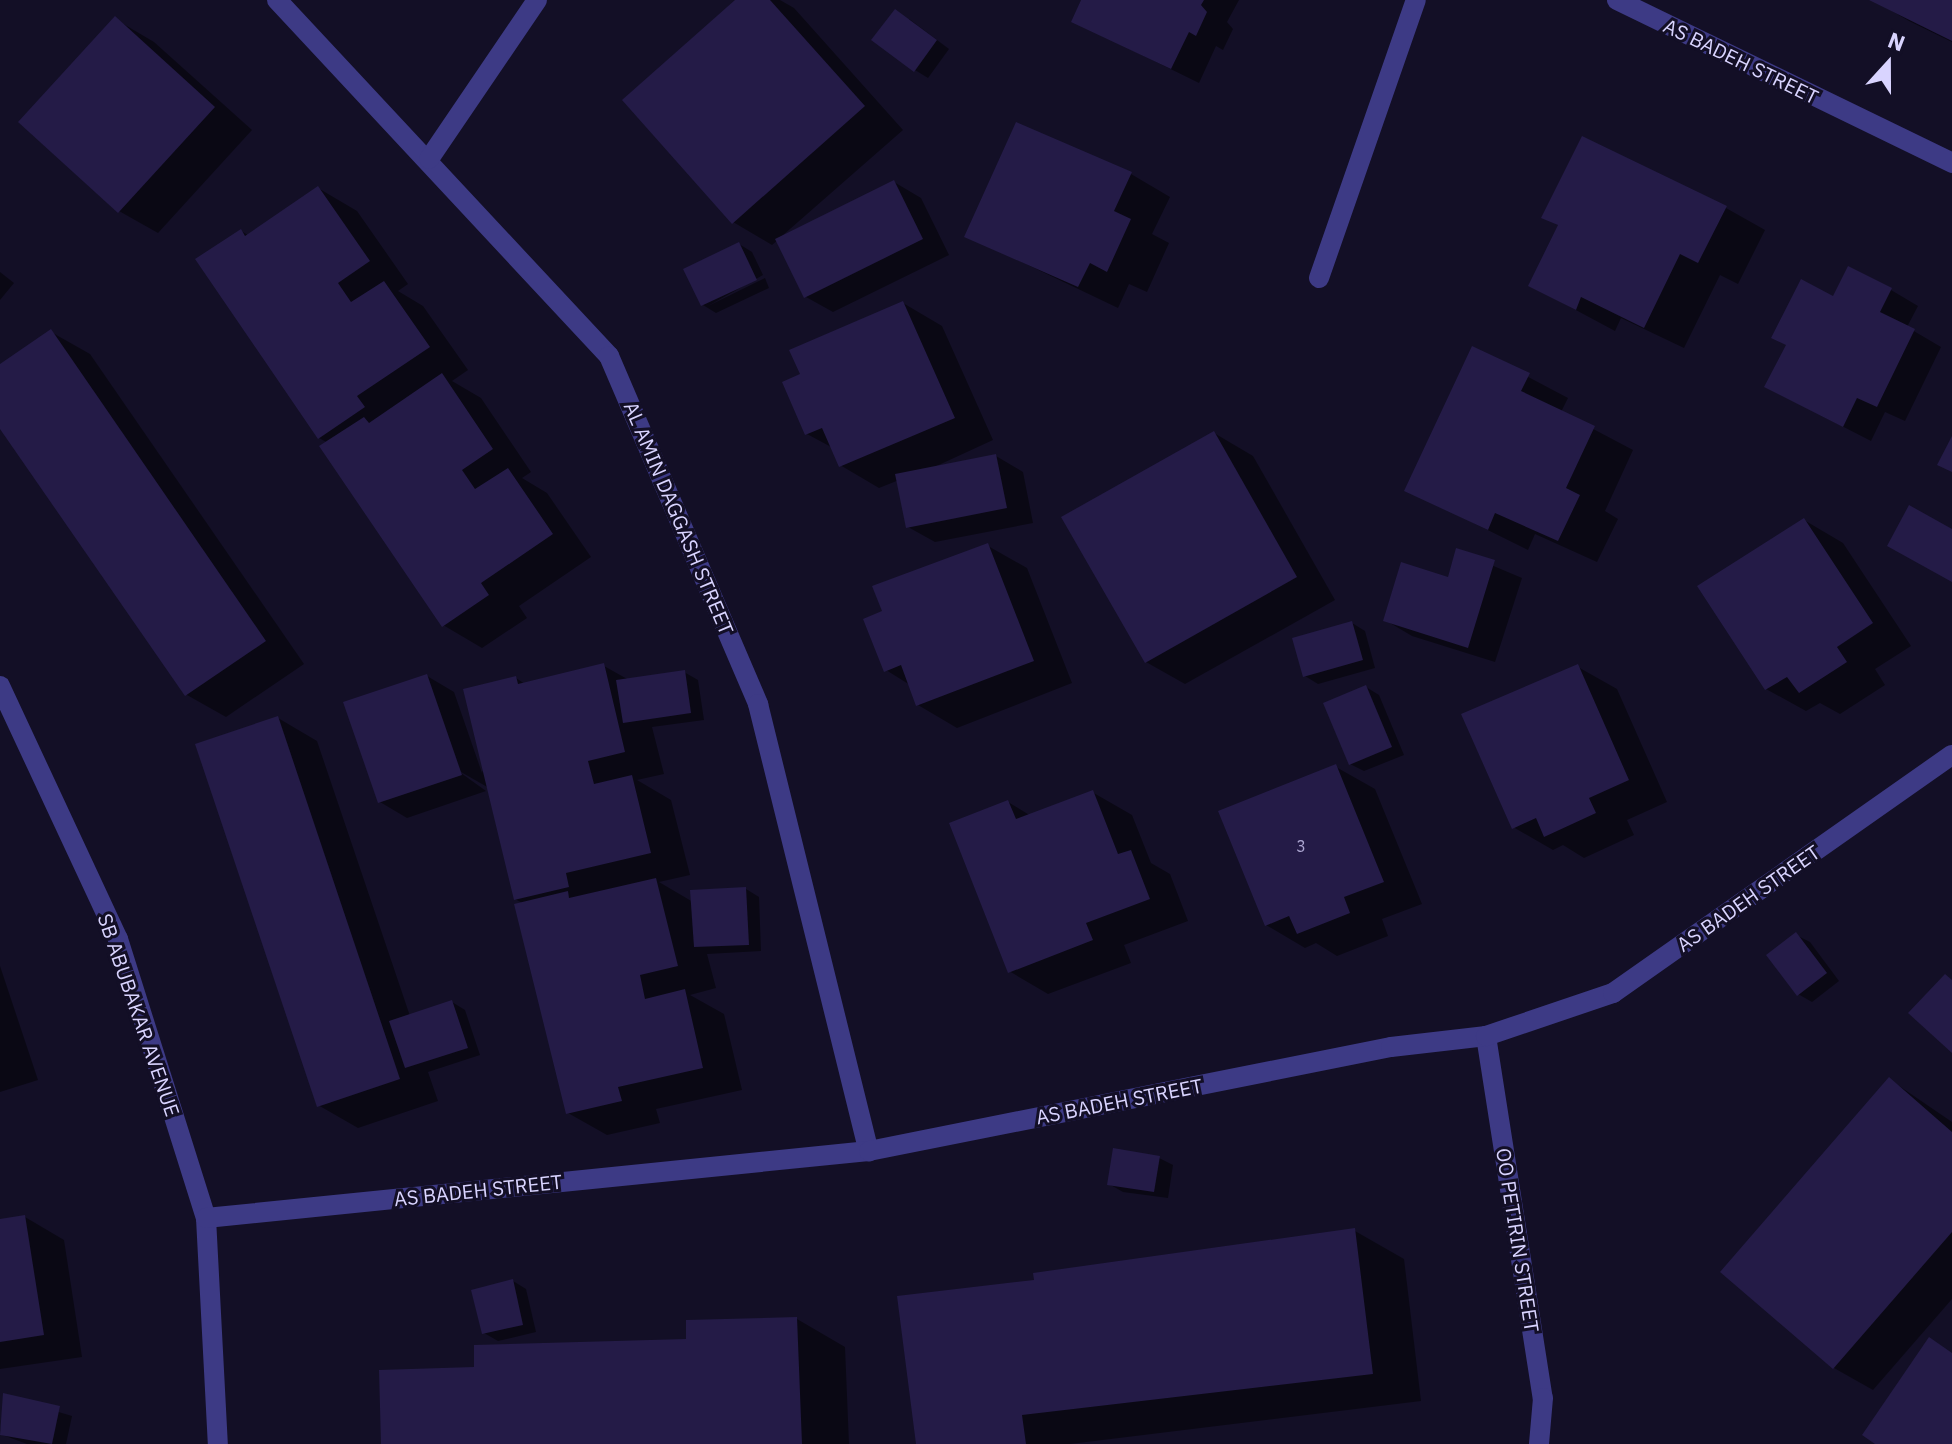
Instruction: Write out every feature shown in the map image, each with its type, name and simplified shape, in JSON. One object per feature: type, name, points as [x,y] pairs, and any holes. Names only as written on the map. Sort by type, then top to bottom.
[{"type":"street","name":"AL AMIN DAGGASH STREET","points":[[277,0],[429,159],[609,356],[758,704],[869,1151]]},
{"type":"street","points":[[429,159],[537,0]]},
{"type":"street","points":[[1319,278],[1416,0]]},
{"type":"street","name":"AS BADEH STREET","points":[[1617,0],[1952,163]]},
{"type":"street","name":"SB ABUBAKAR AVENUE","points":[[0,686],[118,939],[206,1218],[218,1444]]},
{"type":"street","name":"AS BADEH STREET","points":[[206,1218],[869,1151],[1391,1047],[1486,1036],[1613,993],[1952,755]]},
{"type":"street","name":"OO PETIRIN STREET","points":[[1486,1036],[1543,1398],[1539,1444]]},
{"type":"building","points":[[735,0],[770,0],[865,106],[732,224],[622,100]]},
{"type":"building","points":[[1081,0],[1204,0],[1201,5],[1207,12],[1196,36],[1189,32],[1171,69],[1071,22]]},
{"type":"building","points":[[1869,0],[1952,0],[1952,41]]},
{"type":"building","points":[[895,9],[937,40],[914,72],[871,40]]},
{"type":"building","points":[[115,16],[215,107],[118,213],[18,122]]},
{"type":"building","points":[[1016,122],[1132,172],[1114,211],[1131,219],[1107,272],[1090,263],[1078,287],[964,237]]},
{"type":"building","points":[[1582,136],[1727,206],[1698,263],[1680,254],[1644,328],[1581,297],[1576,310],[1528,286],[1558,225],[1541,218]]},
{"type":"building","points":[[894,180],[923,239],[804,298],[775,239]]},
{"type":"building","points":[[318,186],[370,261],[338,283],[351,302],[384,281],[430,347],[357,396],[365,407],[318,439],[195,259],[241,229],[245,236]]},
{"type":"building","points":[[739,242],[757,280],[701,306],[683,269]]},
{"type":"building","points":[[1848,266],[1892,288],[1880,312],[1915,329],[1877,407],[1857,398],[1843,427],[1764,387],[1786,345],[1771,338],[1801,279],[1833,296]]},
{"type":"building","points":[[903,301],[955,418],[839,467],[822,428],[805,435],[782,382],[800,374],[789,350]]},
{"type":"building","points":[[51,329],[266,641],[185,696],[0,429],[0,364]]},
{"type":"building","points":[[1472,346],[1530,373],[1521,391],[1595,426],[1566,488],[1580,495],[1558,541],[1495,513],[1488,530],[1404,491]]},
{"type":"building","points":[[442,373],[493,449],[462,470],[475,489],[508,468],[553,534],[481,583],[489,595],[442,627],[319,446],[364,417],[369,423]]},
{"type":"building","points":[[1214,431],[1297,577],[1145,663],[1061,517]]},
{"type":"building","points":[[1952,436],[1952,472],[1937,465]]},
{"type":"building","points":[[996,454],[1007,508],[906,528],[895,474]]},
{"type":"building","points":[[1909,505],[1952,529],[1952,582],[1887,546]]},
{"type":"building","points":[[1804,518],[1873,623],[1837,647],[1847,662],[1799,693],[1787,677],[1765,690],[1697,586]]},
{"type":"building","points":[[988,543],[1034,661],[916,706],[901,665],[884,672],[863,619],[882,611],[872,586]]},
{"type":"building","points":[[1456,548],[1495,560],[1468,648],[1383,621],[1401,562],[1448,577]]},
{"type":"building","points":[[1352,621],[1363,660],[1303,677],[1292,638]]},
{"type":"building","points":[[604,663],[625,752],[588,761],[594,784],[632,775],[651,853],[566,873],[569,887],[514,900],[463,689],[516,676],[518,684]]},
{"type":"building","points":[[1578,664],[1629,780],[1589,798],[1596,813],[1544,837],[1536,818],[1512,829],[1461,714]]},
{"type":"building","points":[[685,670],[691,713],[623,723],[616,680]]},
{"type":"building","points":[[427,674],[462,775],[378,803],[343,702]]},
{"type":"building","points":[[1366,685],[1392,747],[1349,765],[1323,703]]},
{"type":"building","points":[[278,716],[400,1079],[317,1107],[195,744]]},
{"type":"building","points":[[1336,764],[1384,882],[1344,897],[1350,913],[1297,934],[1289,916],[1265,926],[1218,811]]},
{"type":"building","points":[[1093,790],[1118,854],[1131,850],[1150,899],[1086,923],[1093,940],[1008,973],[949,823],[1008,800],[1016,819]]},
{"type":"building","points":[[656,878],[678,966],[640,975],[645,999],[685,989],[703,1068],[618,1087],[622,1101],[566,1114],[514,904],[568,891],[569,898]]},
{"type":"building","points":[[746,887],[749,945],[694,947],[690,890]]},
{"type":"building","points":[[1796,932],[1827,973],[1797,996],[1766,955]]},
{"type":"building","points":[[1945,974],[1952,980],[1952,1053],[1908,1013]]},
{"type":"building","points":[[452,1000],[468,1048],[405,1068],[389,1021]]},
{"type":"building","points":[[1889,1077],[1952,1132],[1952,1232],[1833,1369],[1720,1272]]},
{"type":"building","points":[[1113,1148],[1160,1156],[1154,1192],[1107,1185]]},
{"type":"building","points":[[25,1215],[44,1335],[0,1342],[0,1219]]},
{"type":"building","points":[[1355,1228],[1373,1374],[1022,1415],[1026,1444],[916,1444],[897,1296],[1034,1280],[1033,1273]]},
{"type":"building","points":[[513,1279],[523,1325],[482,1334],[471,1290]]},
{"type":"building","points":[[797,1317],[802,1444],[381,1444],[379,1370],[474,1367],[474,1345],[686,1339],[686,1320]]},
{"type":"building","points":[[1929,1337],[1952,1353],[1952,1444],[1875,1444],[1862,1435]]},
{"type":"building","points":[[3,1393],[60,1406],[52,1444],[0,1435]]}]
